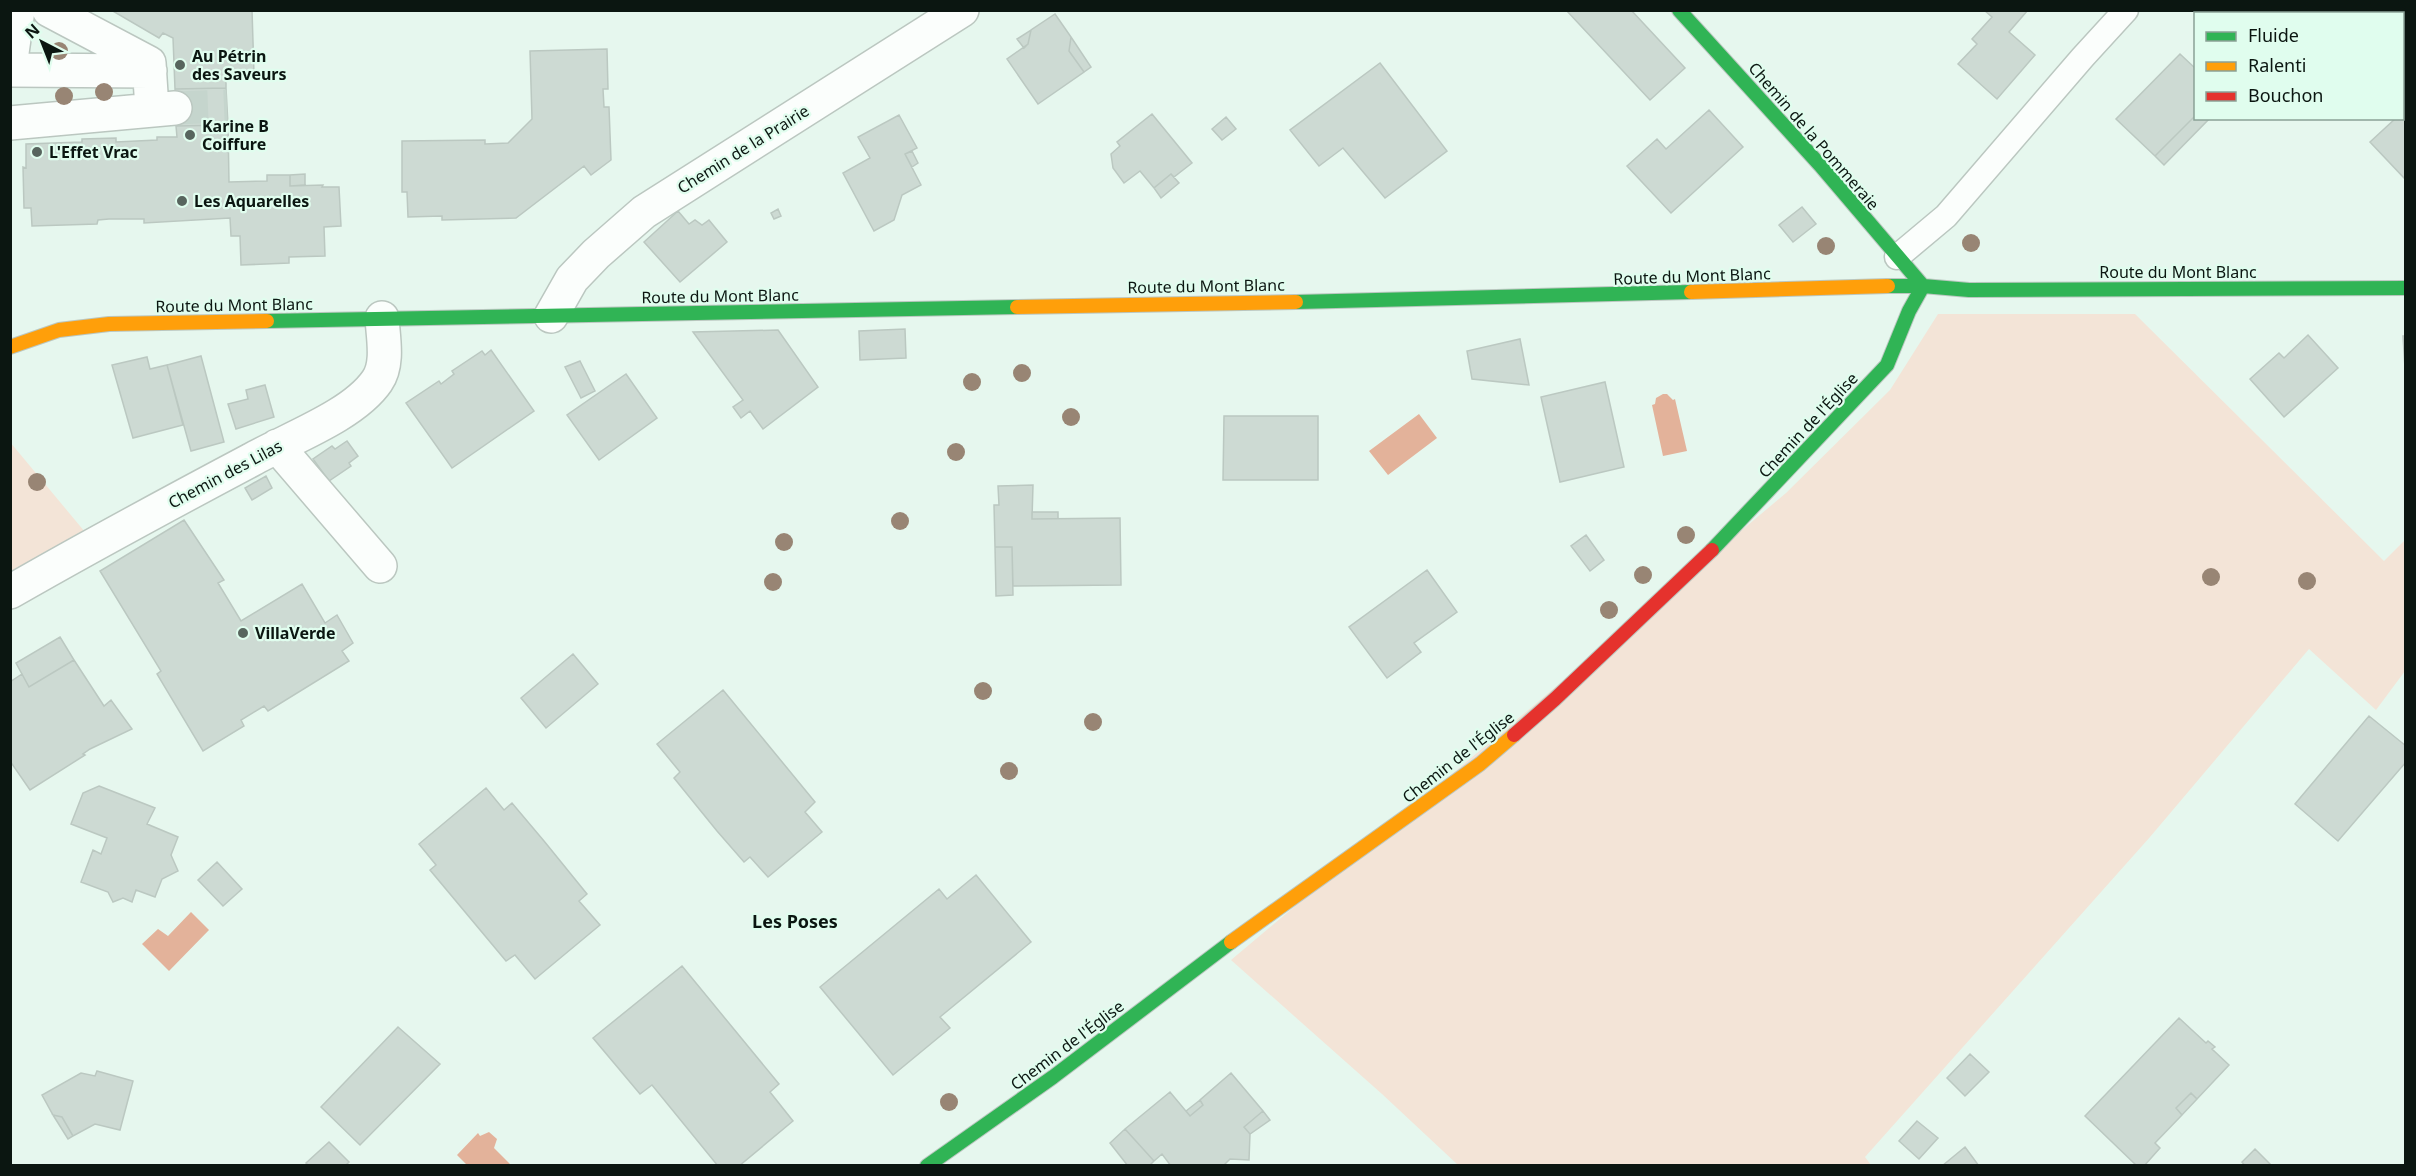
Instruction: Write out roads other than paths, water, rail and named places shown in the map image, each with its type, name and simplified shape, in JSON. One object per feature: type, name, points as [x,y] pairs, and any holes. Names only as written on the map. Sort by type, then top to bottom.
[{"type":"street","points":[[18,10],[10,69],[150,71]]},
{"type":"street","points":[[10,123],[164,108],[149,63],[49,10]]},
{"type":"street","name":"Chemin de la Prairie","points":[[551,316],[572,279],[596,254],[644,212],[962,10]]},
{"type":"street","name":"Chemin de la Pommeraie","points":[[1678,10],[1820,165],[1923,286]]},
{"type":"street","name":"Route du Mont Blanc","points":[[10,347],[59,330],[110,324],[1464,299],[1866,286],[1923,286],[1969,290],[2406,288]]},
{"type":"street","name":"Chemin de l'Église","points":[[927,1166],[1053,1077],[1204,961],[1480,764],[1555,699],[1718,545],[1887,365],[1923,286]]},
{"type":"street","name":"Chemin des Lilas","points":[[10,592],[330,419],[363,395],[379,379],[383,367],[382,318]]},
{"type":"street","points":[[277,446],[380,566]]},
{"type":"lane","points":[[1897,257],[1947,216],[2126,10]]},
{"type":"tunnel","points":[[175,108],[227,106]]},
{"type":"place","name":"Au Pétrin des Saveurs","points":[[180,65]]},
{"type":"place","name":"Karine B Coiffure","points":[[190,135]]},
{"type":"place","name":"L'Effet Vrac","points":[[37,152]]},
{"type":"place","name":"Les Aquarelles","points":[[182,201]]},
{"type":"place","name":"VillaVerde","points":[[243,633]]},
{"type":"district","name":"Les Poses","points":[[795,921]]}]
